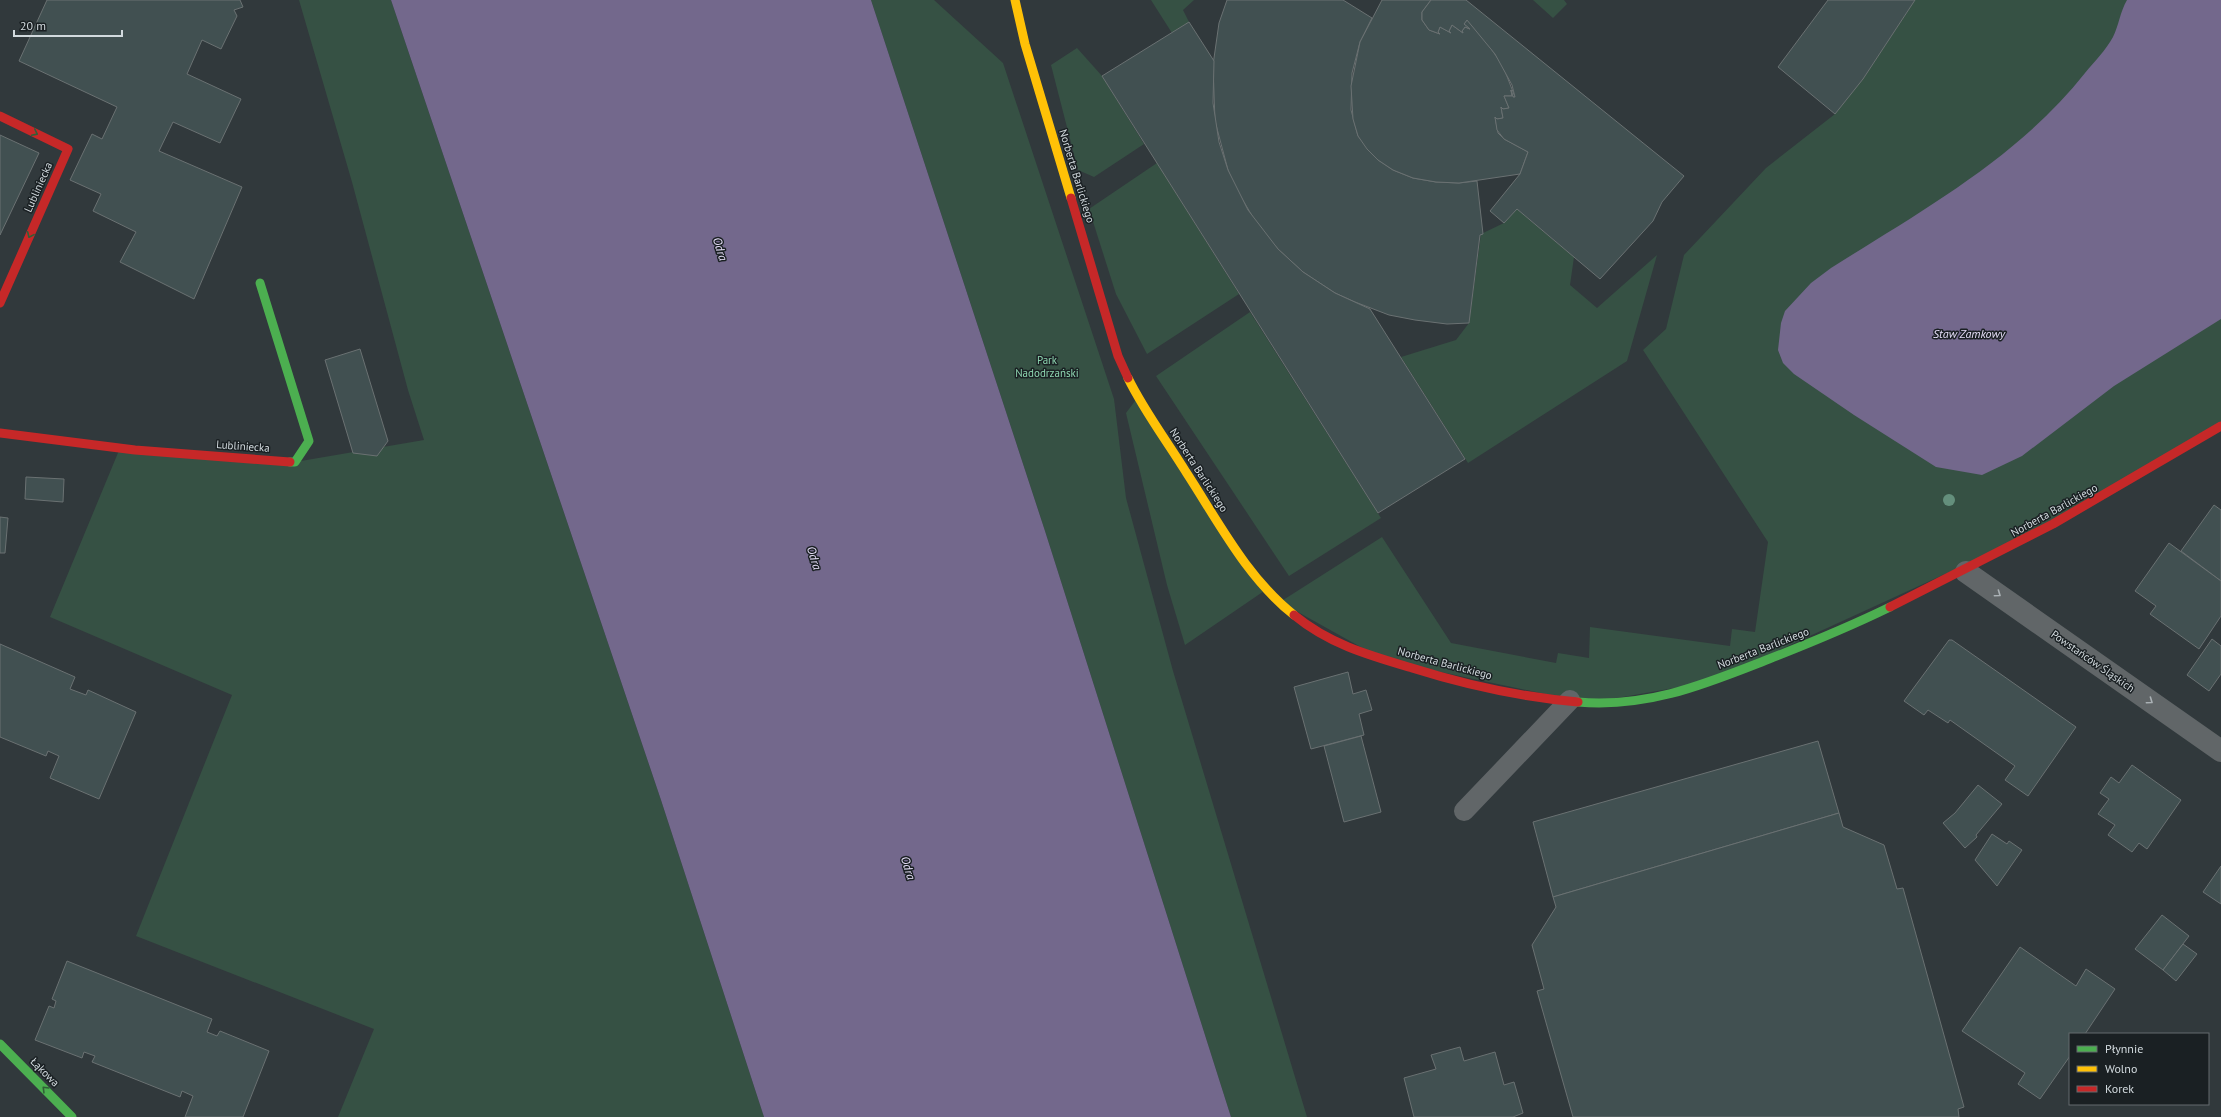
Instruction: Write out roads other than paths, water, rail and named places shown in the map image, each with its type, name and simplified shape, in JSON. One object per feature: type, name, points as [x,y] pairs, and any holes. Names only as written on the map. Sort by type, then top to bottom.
[{"type":"street","name":"Norberta Barlickiego","points":[[1015,0],[1025,44],[1118,356],[1138,397],[1241,557],[1262,584],[1289,612],[1312,630],[1346,648],[1451,680],[1521,695],[1588,703],[1637,702],[1709,682],[1797,649],[1966,572],[2136,478],[2221,426]]},
{"type":"street","name":"Lubliniecka","points":[[0,116],[68,150],[0,303]]},
{"type":"street","name":"Lubliniecka","points":[[0,434],[135,450],[295,462],[309,441],[260,283]]},
{"type":"street","name":"Powstańców Śląskich","points":[[1966,572],[2221,751]]},
{"type":"street","name":"Łąkowa","points":[[0,1044],[72,1117]]},
{"type":"lane","points":[[1464,811],[1570,700]]},
{"type":"water","name":"Odra","points":[[391,0],[871,0],[1045,531],[1231,1117],[764,1117],[661,800]]},
{"type":"water","name":"Staw Zamkowy","points":[[2127,0],[2221,0],[2221,319],[2114,386],[2022,456],[1982,475],[1936,467],[1854,415],[1794,374],[1783,363],[1778,350],[1781,323],[1785,311],[1811,283],[1831,268],[1967,181],[2030,131],[2059,103],[2107,47],[2113,37]]},
{"type":"park label","name":"Park Nadodrzański","points":[[1047,366]]}]
